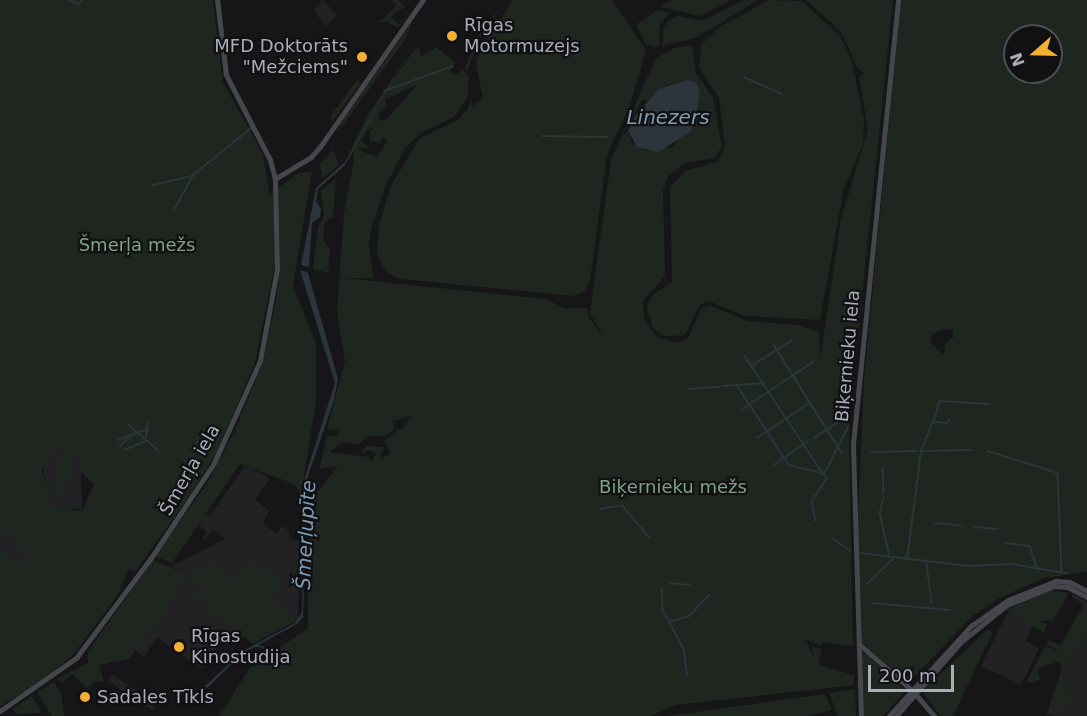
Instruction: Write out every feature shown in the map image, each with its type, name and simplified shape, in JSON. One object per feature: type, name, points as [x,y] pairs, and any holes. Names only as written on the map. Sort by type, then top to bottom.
[{"type":"street","name":"Šmerļa iela","points":[[0,711],[76,658],[194,498],[214,463],[260,361],[270,317],[277,259],[275,179],[270,160],[226,75],[217,0]]},
{"type":"street","points":[[275,179],[314,154],[423,0]]},
{"type":"street","name":"Biķernieku iela","points":[[861,716],[853,444],[898,0]]},
{"type":"street","points":[[889,716],[989,611],[1047,582],[1087,591]]},
{"type":"street","points":[[1076,587],[1087,597]]},
{"type":"street","points":[[859,644],[914,692],[935,716]]},
{"type":"street","points":[[896,716],[914,692]]},
{"type":"shaded area","points":[[323,0],[337,15],[326,26],[313,10]]},
{"type":"shaded area","points":[[102,446],[104,471],[81,474],[82,509],[47,508],[42,451]]},
{"type":"shaded area","points":[[245,466],[270,478],[255,500],[269,511],[263,523],[277,534],[282,526],[289,531],[289,539],[299,540],[298,620],[270,634],[236,639],[221,629],[212,641],[218,646],[201,668],[157,637],[144,657],[133,648],[190,576],[171,566],[225,539],[213,529],[205,540],[202,538],[207,532],[199,526],[202,521],[197,517],[210,516]]},
{"type":"shaded area","points":[[0,496],[43,559],[0,575]]},
{"type":"shaded area","points":[[1012,612],[1034,623],[1025,641],[1039,648],[1021,685],[981,666],[1007,614]]},
{"type":"shaded area","points":[[1087,633],[1087,716],[1052,716],[1051,713],[1073,704],[1062,674]]},
{"type":"shaded area","points":[[112,674],[156,704],[153,711],[108,681]]},
{"type":"green space","name":"Šmerļa mežs","points":[[0,0],[213,0],[223,83],[263,153],[270,197],[273,189],[276,260],[254,366],[216,453],[191,494],[135,572],[129,568],[117,596],[73,655],[39,683],[0,706],[0,554],[22,564],[27,557],[36,555],[29,548],[23,553],[16,551],[20,543],[0,528]],"holes":[[[67,449],[56,471],[54,497],[64,498],[65,481],[74,473],[73,455],[79,455],[81,472],[94,484],[82,511],[51,507],[42,471],[48,452]]]},
{"type":"green space","points":[[391,0],[398,0],[406,9],[402,8],[391,17],[400,25],[408,15],[405,11],[409,13],[409,14],[400,26],[397,27],[386,21],[379,23],[374,17],[380,22],[397,5]]},
{"type":"green space","points":[[505,0],[480,38],[467,72],[465,69],[475,41]]},
{"type":"green space","points":[[513,0],[612,0],[646,50],[630,105],[607,155],[590,281],[585,291],[573,296],[400,279],[387,273],[377,255],[379,225],[392,184],[419,139],[458,120],[468,109],[473,93],[471,107],[483,98],[476,64],[478,54]]},
{"type":"green space","points":[[672,0],[731,0],[700,16],[660,7]]},
{"type":"green space","points":[[744,0],[758,0],[697,37],[663,46],[663,29],[668,21],[678,16],[702,21]]},
{"type":"green space","points":[[769,0],[802,1],[840,36],[851,58],[864,119],[863,144],[844,188],[820,320],[745,316],[708,301],[699,306],[685,335],[664,336],[653,328],[647,307],[652,295],[672,282],[670,187],[685,171],[717,162],[725,146],[719,98],[699,68],[701,45],[721,26]]},
{"type":"green space","name":"Biķernieku mežs","points":[[806,0],[893,0],[849,421],[853,646],[823,642],[821,646],[806,639],[814,659],[812,647],[821,648],[819,665],[854,675],[854,685],[676,705],[650,716],[219,716],[250,668],[308,628],[309,515],[317,492],[338,466],[320,468],[327,435],[339,436],[339,431],[327,429],[345,361],[337,311],[344,213],[354,160],[352,146],[370,111],[415,49],[419,48],[421,57],[436,47],[456,63],[450,71],[455,75],[463,70],[469,77],[467,99],[454,117],[420,133],[405,148],[385,187],[371,229],[369,246],[373,278],[344,278],[545,299],[564,308],[587,308],[589,318],[604,338],[590,313],[611,160],[656,58],[674,48],[692,45],[696,73],[713,98],[722,146],[715,158],[684,163],[668,176],[663,190],[665,276],[642,302],[645,320],[657,337],[677,343],[689,337],[701,309],[709,305],[747,321],[799,325],[819,332],[820,360],[841,219],[868,130],[859,77],[864,73],[857,67],[842,33]],"holes":[[[694,83],[695,122],[672,147],[645,150],[632,143],[628,131],[622,136],[643,99],[648,102],[667,85]],[[417,85],[387,119],[378,121],[379,113],[386,107],[385,99]],[[375,128],[369,131],[370,141],[380,143],[386,131],[383,139],[388,140],[377,157],[357,149],[370,148],[361,141],[368,129]],[[410,416],[403,430],[398,429],[384,441],[391,452],[387,456],[380,458],[384,447],[367,446],[362,450],[361,455],[368,450],[376,453],[372,462],[368,457],[330,452],[342,442],[358,445],[367,436],[385,436],[395,428],[393,421]]]},
{"type":"green space","points":[[901,0],[1087,0],[1087,572],[1044,578],[1000,598],[974,615],[908,683],[902,678],[906,675],[911,677],[915,668],[912,666],[901,677],[862,643],[858,517],[864,380]],"holes":[[[945,329],[953,330],[953,338],[946,342],[944,356],[930,342],[932,334]]]},
{"type":"green space","points":[[657,10],[670,13],[660,23],[659,46],[654,47],[646,44],[636,25]]},
{"type":"green space","points":[[413,21],[404,41],[341,128],[339,125]]},
{"type":"green space","points":[[358,79],[360,84],[332,122],[330,117]]},
{"type":"green space","points":[[333,150],[339,165],[322,179],[320,163]]},
{"type":"green space","points":[[312,171],[293,285],[316,343],[316,401],[301,494],[294,484],[240,464],[172,563],[155,556],[208,482],[234,432],[263,363],[277,294],[280,251],[277,189],[298,173]]},
{"type":"green space","points":[[336,178],[333,217],[325,222],[323,240],[330,249],[328,273],[313,269],[318,227],[324,216],[321,191]]},
{"type":"green space","points":[[251,559],[284,584],[271,601],[297,620],[253,644],[193,597],[202,585],[190,576],[129,659],[99,665],[104,682],[95,681],[87,688],[72,674],[62,683],[57,679],[88,663],[88,651],[153,560],[190,575],[211,564],[235,582]]},
{"type":"green space","points":[[1051,590],[1069,593],[1046,636],[1064,600],[1052,621],[1038,621],[1047,624],[1044,633],[1006,610]]},
{"type":"green space","points":[[1073,594],[1087,602],[1087,633],[1062,674],[1073,704],[1046,716],[1062,668],[1060,661],[1037,669],[1040,680],[1026,683],[1045,646],[1063,654],[1046,644],[1048,640],[1061,645],[1084,604],[1071,597]]},
{"type":"green space","points":[[988,629],[993,632],[953,716],[940,716],[922,691]]},
{"type":"green space","points":[[866,654],[902,687],[903,694],[883,716],[864,716],[862,655]]},
{"type":"green space","points":[[54,682],[61,693],[64,716],[52,716],[37,692]]},
{"type":"green space","points":[[855,689],[856,716],[838,716],[829,693]]},
{"type":"green space","points":[[825,694],[832,710],[808,716],[667,716]]},
{"type":"green space","points":[[32,696],[42,713],[16,714],[12,709]]},
{"type":"water","points":[[413,43],[345,165],[318,189],[316,201],[321,209],[320,217],[312,223],[309,267],[301,265],[316,188],[345,162]]},
{"type":"water","name":"Linezers","points":[[687,80],[696,82],[700,92],[695,122],[690,132],[659,152],[637,147],[628,131],[636,115],[659,89]]},
{"type":"water","points":[[300,270],[308,273],[338,379],[334,400],[307,479],[303,617],[297,624],[258,645],[273,649],[255,647],[243,653],[207,688],[205,686],[243,651],[295,623],[302,612],[305,477],[335,383]]},
{"type":"waterway","points":[[69,0],[79,4],[82,0]]},
{"type":"waterway","points":[[384,91],[453,66]]},
{"type":"waterway","points":[[744,77],[782,94]]},
{"type":"waterway","points":[[153,185],[192,176],[250,129]]},
{"type":"waterway","points":[[543,136],[608,137]]},
{"type":"waterway","points":[[174,210],[192,177]]},
{"type":"waterway","points":[[753,365],[791,341]]},
{"type":"waterway","points":[[774,345],[842,453]]},
{"type":"waterway","points":[[745,356],[827,479],[812,502],[816,521]]},
{"type":"waterway","points":[[741,410],[813,362]]},
{"type":"waterway","points":[[723,386],[764,383]]},
{"type":"waterway","points":[[737,385],[789,465],[824,474],[848,427]]},
{"type":"waterway","points":[[689,389],[719,387]]},
{"type":"waterway","points":[[950,419],[948,424],[933,422],[940,401],[989,404]]},
{"type":"waterway","points":[[757,438],[809,403]]},
{"type":"waterway","points":[[814,438],[846,417]]},
{"type":"waterway","points":[[146,438],[148,422]]},
{"type":"waterway","points":[[907,559],[921,451],[933,422]]},
{"type":"waterway","points":[[128,424],[158,450]]},
{"type":"waterway","points":[[118,440],[148,429]]},
{"type":"waterway","points":[[120,446],[130,437]]},
{"type":"waterway","points":[[124,450],[146,441]]},
{"type":"waterway","points":[[774,465],[808,441]]},
{"type":"waterway","points":[[921,451],[971,450]]},
{"type":"waterway","points":[[871,452],[917,451]]},
{"type":"waterway","points":[[988,451],[1058,473],[1062,571]]},
{"type":"waterway","points":[[883,467],[884,493]]},
{"type":"waterway","name":"Šmerļupīte","points":[[301,483],[305,485]]},
{"type":"waterway","points":[[884,498],[880,514],[890,557]]},
{"type":"waterway","points":[[622,505],[650,538]]},
{"type":"waterway","points":[[600,509],[618,506]]},
{"type":"waterway","points":[[935,523],[945,524]]},
{"type":"waterway","points":[[948,524],[961,526]]},
{"type":"waterway","points":[[975,527],[997,529]]},
{"type":"waterway","points":[[832,538],[850,550]]},
{"type":"waterway","points":[[1005,543],[1030,546],[1037,567]]},
{"type":"waterway","points":[[861,553],[968,566],[1012,564],[1066,573]]},
{"type":"waterway","points":[[867,584],[893,559]]},
{"type":"waterway","points":[[927,563],[932,603]]},
{"type":"waterway","points":[[671,583],[689,585]]},
{"type":"waterway","points":[[662,588],[663,610],[684,649],[688,676]]},
{"type":"waterway","points":[[669,622],[689,616],[709,595]]},
{"type":"waterway","points":[[872,603],[950,610]]},
{"type":"place","name":"Rīgas Motormuzejs","points":[[452,36]]},
{"type":"place","name":"MFD Doktorāts \"Mežciems\"","points":[[362,57]]},
{"type":"place","name":"Rīgas Kinostudija","points":[[179,647]]},
{"type":"place","name":"Sadales Tīkls","points":[[85,697]]}]
